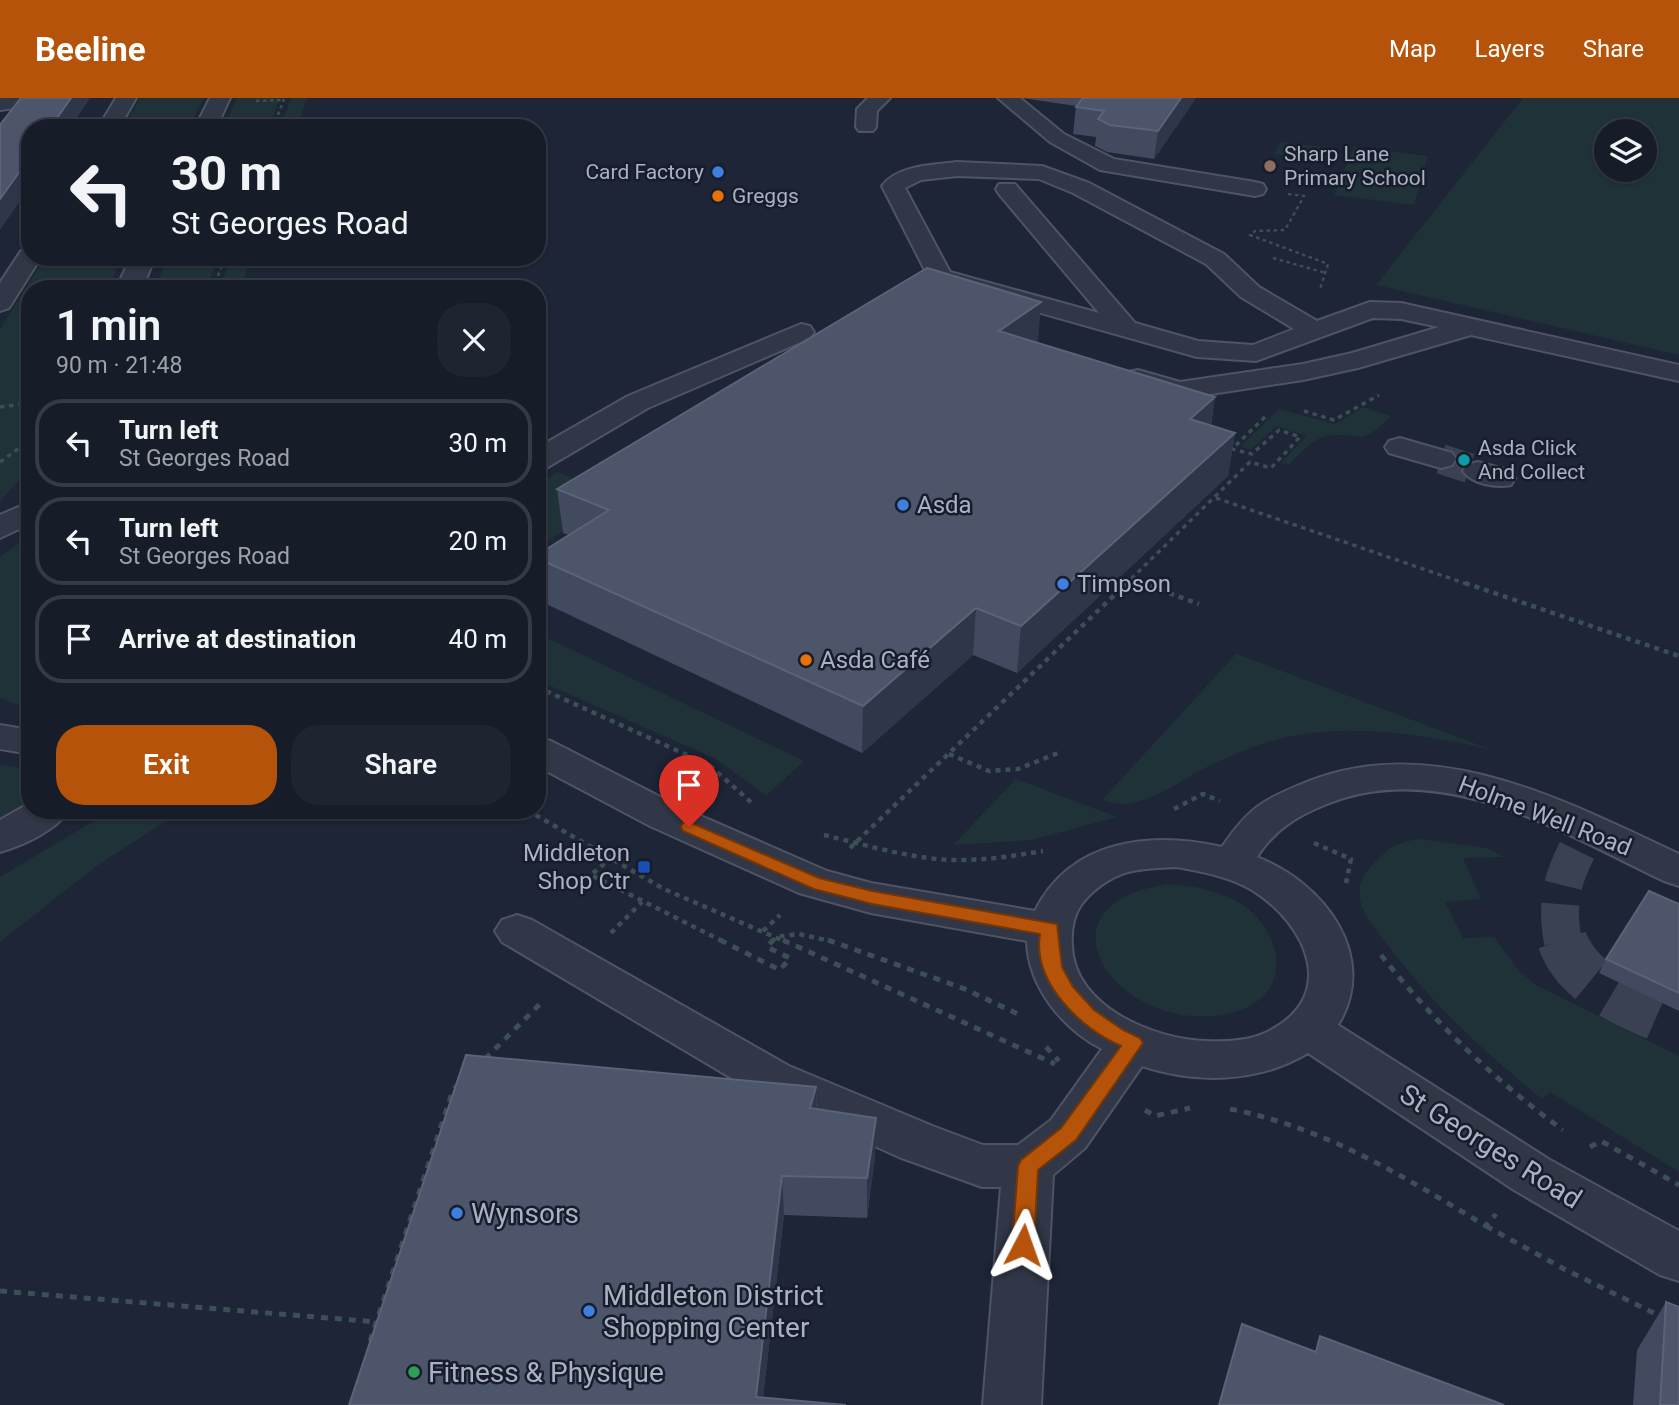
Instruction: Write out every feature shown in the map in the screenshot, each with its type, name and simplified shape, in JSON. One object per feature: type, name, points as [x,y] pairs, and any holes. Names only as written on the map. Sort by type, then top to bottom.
[{"type":"street","points":[[0,104],[46,98]]},
{"type":"street","points":[[113,119],[126,98]]},
{"type":"street","points":[[209,119],[219,98]]},
{"type":"street","points":[[866,127],[867,109],[880,98]]},
{"type":"street","points":[[1008,98],[1057,138],[1108,164],[1255,189]]},
{"type":"street","points":[[1314,330],[1250,292],[1215,259],[1119,208],[1042,173],[957,169],[916,174],[893,186],[940,277],[1197,349],[1256,353],[1370,310],[1401,311],[1679,373]]},
{"type":"street","points":[[1007,189],[1027,216],[1125,328]]},
{"type":"street","points":[[1080,211],[1119,208]]},
{"type":"street","points":[[1027,216],[1054,214]]},
{"type":"street","points":[[0,303],[24,266]]},
{"type":"street","points":[[1119,371],[1178,391],[1336,365],[1473,325]]},
{"type":"street","points":[[546,456],[638,402],[801,332]]},
{"type":"street","points":[[546,446],[578,436]]},
{"type":"street","points":[[1405,441],[1446,454]]},
{"type":"street","points":[[0,737],[21,741]]},
{"type":"street","points":[[546,755],[664,817],[814,882],[872,898],[1050,929]]},
{"type":"street","name":"Holme Well Road","points":[[1231,865],[1263,820],[1315,792],[1360,778],[1401,774],[1447,778],[1523,802],[1679,871]]},
{"type":"street","points":[[0,838],[33,819]]},
{"type":"street","points":[[1176,853],[1213,859],[1249,870],[1279,888],[1306,911],[1323,938],[1332,966],[1330,995],[1316,1020],[1294,1040],[1264,1053],[1228,1060],[1189,1059],[1151,1051],[1116,1036],[1087,1015],[1066,992],[1053,967],[1048,942],[1050,929],[1051,918],[1063,896],[1081,878],[1108,864],[1141,855],[1176,853]]},
{"type":"street","points":[[517,931],[772,1079],[916,1142],[982,1166],[1028,1166],[1068,1134],[1133,1043]]},
{"type":"street","name":"St Georges Road","points":[[1306,1028],[1532,1175],[1679,1258]]},
{"type":"street","points":[[1012,1405],[1028,1166]]},
{"type":"path","points":[[276,119],[284,98]]},
{"type":"path","points":[[1255,189],[1304,196],[1286,230],[1255,230],[1250,235],[1328,264],[1326,273]]},
{"type":"path","points":[[1301,410],[1334,420],[1389,391]]},
{"type":"path","points":[[0,407],[21,404]]},
{"type":"path","points":[[763,931],[1216,498],[1250,462],[1270,468],[1300,437],[1279,430],[1252,454],[1232,449],[1270,413]]},
{"type":"path","points":[[0,462],[21,447]]},
{"type":"path","points":[[1216,498],[1679,656]]},
{"type":"path","points":[[1131,579],[1199,604]]},
{"type":"path","points":[[948,754],[989,771],[1018,769],[1058,753]]},
{"type":"path","points":[[543,819],[664,889],[763,931],[1104,1087]]},
{"type":"path","points":[[612,857],[591,875],[780,970],[790,958],[766,947],[776,937]]},
{"type":"path","points":[[482,1062],[642,902]]},
{"type":"path","points":[[369,1345],[453,1090],[463,1081]]},
{"type":"path","points":[[1486,1226],[1564,1269],[1668,1320]]},
{"type":"path","points":[[0,1291],[377,1322]]},
{"type":"green space","points":[[140,98],[203,98],[193,119],[128,119]]},
{"type":"green space","points":[[237,98],[280,98],[272,119],[228,119]]},
{"type":"green space","points":[[291,98],[307,98],[300,119],[283,119]]},
{"type":"green space","points":[[1523,98],[1679,98],[1679,355],[1376,285]]},
{"type":"green space","points":[[1281,142],[1330,148],[1325,161],[1274,154]]},
{"type":"green space","points":[[1354,147],[1428,156],[1414,205],[1334,195]]},
{"type":"green space","points":[[39,266],[118,266],[112,280],[31,280]]},
{"type":"green space","points":[[164,266],[215,266],[210,280],[158,280]]},
{"type":"green space","points":[[228,266],[248,266],[243,280],[222,280]]},
{"type":"green space","points":[[21,295],[21,479],[0,501],[0,329]]},
{"type":"green space","points":[[1363,407],[1391,416],[1365,436],[1336,435],[1314,441],[1289,465],[1281,463],[1306,436],[1277,426],[1250,450],[1241,446],[1279,409],[1335,424]]},
{"type":"green space","points":[[557,472],[609,492],[560,525],[566,528],[546,542],[546,480]]},
{"type":"green space","points":[[21,542],[21,706],[0,698],[0,557]]},
{"type":"green space","points":[[546,637],[804,761],[766,796],[716,759],[546,684]]},
{"type":"green space","points":[[1236,654],[1495,751],[1405,734],[1374,731],[1312,733],[1282,738],[1247,749],[1142,800],[1115,804],[1102,800]]},
{"type":"green space","points":[[0,765],[21,768],[21,806],[0,818]]},
{"type":"green space","points":[[1016,779],[1117,817],[1032,840],[953,845]]},
{"type":"green space","points":[[97,819],[169,819],[98,865],[0,942],[0,877]]},
{"type":"green space","points":[[1419,839],[1487,848],[1504,857],[1463,858],[1481,899],[1445,902],[1463,938],[1494,937],[1518,970],[1536,985],[1679,1056],[1679,1172],[1550,1092],[1542,1099],[1459,1026],[1421,986],[1378,933],[1361,903],[1362,879],[1388,850],[1398,844]]},
{"type":"green space","points":[[1167,884],[1207,890],[1234,900],[1257,918],[1268,932],[1276,963],[1274,979],[1267,992],[1254,1004],[1235,1012],[1195,1016],[1158,1008],[1127,991],[1105,968],[1096,943],[1101,918],[1124,897]]},
{"type":"building","points":[[21,98],[71,98],[56,119],[21,119],[21,170],[0,199],[0,125]]},
{"type":"building","points":[[1083,98],[1181,98],[1158,131],[1110,125],[1098,119],[1104,111],[1076,107]]},
{"type":"building","name":"Asda","points":[[927,268],[1041,302],[999,331],[1215,397],[1190,419],[1235,433],[1021,626],[976,608],[863,706],[546,562],[546,549],[609,510],[557,489]]},
{"type":"building","points":[[1649,891],[1679,904],[1679,993],[1606,959]]},
{"type":"building","name":"Middleton District Shopping Center","points":[[466,1055],[816,1087],[810,1108],[876,1118],[867,1178],[782,1176],[756,1397],[846,1405],[349,1405]]},
{"type":"building","points":[[1666,1302],[1679,1307],[1679,1405],[1660,1405]]},
{"type":"building","points":[[1242,1324],[1316,1352],[1320,1336],[1504,1405],[1219,1405]]},
{"type":"tunnel","points":[[1441,459],[1478,471]]},
{"type":"tunnel","points":[[1563,942],[1561,896],[1568,870],[1588,829]]},
{"type":"tunnel","points":[[1562,940],[1570,957],[1595,983],[1628,1003],[1679,1026]]},
{"type":"place","name":"Sharp Lane Primary School","points":[[1270,166]]},
{"type":"place","name":"Card Factory","points":[[718,172]]},
{"type":"place","name":"Greggs","points":[[718,196]]},
{"type":"place","name":"Asda Click And Collect","points":[[1464,460]]},
{"type":"place","name":"Asda","points":[[903,505]]},
{"type":"place","name":"Timpson","points":[[1063,584]]},
{"type":"place","name":"Asda Café","points":[[806,660]]},
{"type":"place","name":"Middleton Shop Ctr","points":[[644,867]]},
{"type":"place","name":"Wynsors","points":[[457,1213]]},
{"type":"place","name":"Middleton District Shopping Center","points":[[589,1311]]},
{"type":"place","name":"Fitness & Physique","points":[[414,1372]]},
{"type":"route","points":[[689,827],[814,882],[872,898],[1050,929],[1048,942],[1053,967],[1066,992],[1087,1015],[1116,1036],[1133,1043],[1068,1134],[1028,1166],[1023,1245]]}]
